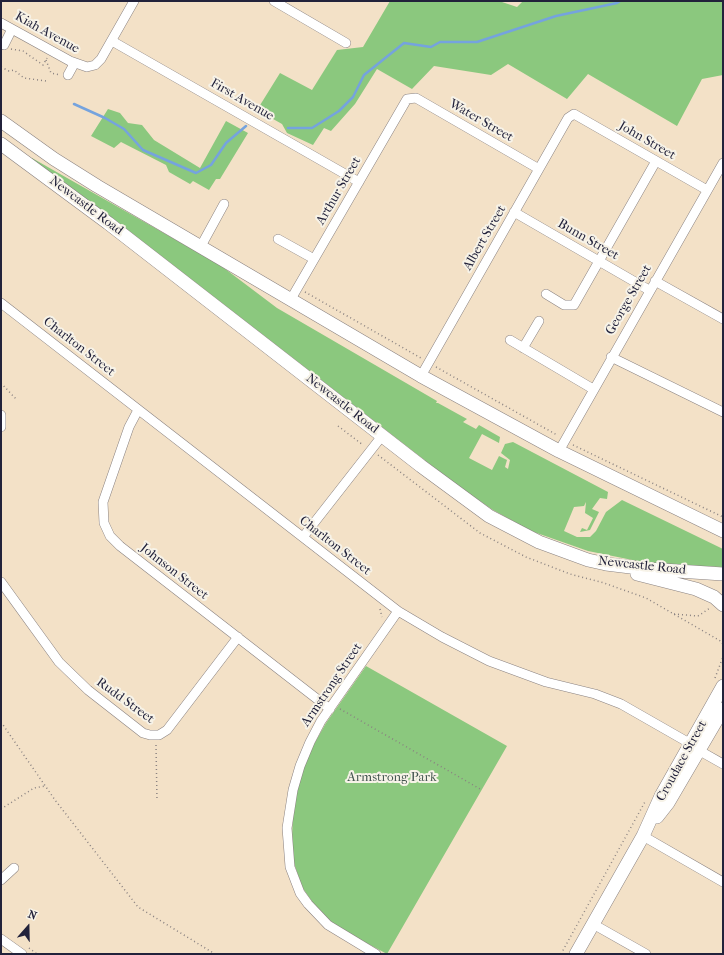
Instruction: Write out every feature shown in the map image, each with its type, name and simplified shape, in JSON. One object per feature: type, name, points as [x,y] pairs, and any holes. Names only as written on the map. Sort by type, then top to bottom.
[{"type":"highway","name":"Newcastle Road","points":[[1,121],[72,171],[421,376],[559,451],[723,531]]},
{"type":"highway","points":[[4,149],[21,136]]},
{"type":"highway","name":"Newcastle Road","points":[[4,149],[108,223],[474,506],[506,525],[558,550],[606,564],[647,569],[723,574]]},
{"type":"highway","points":[[606,564],[696,589],[714,598],[719,605]]},
{"type":"highway","name":"Croudace Street","points":[[695,748],[723,686]]},
{"type":"highway","name":"Croudace Street","points":[[576,954],[643,836],[661,796],[723,709]]},
{"type":"street","points":[[112,41],[134,1]]},
{"type":"street","points":[[274,1],[346,43]]},
{"type":"street","name":"Kiah Avenue","points":[[1,23],[74,64],[87,67],[95,65],[101,59],[112,41]]},
{"type":"street","points":[[4,45],[12,29]]},
{"type":"street","name":"First Avenue","points":[[112,41],[359,182]]},
{"type":"street","points":[[68,75],[74,64]]},
{"type":"street","name":"Arthur Street","points":[[291,299],[405,102],[410,97]]},
{"type":"street","name":"Water Street","points":[[410,97],[416,98],[539,169]]},
{"type":"street","name":"Albert Street","points":[[421,376],[568,118],[574,114]]},
{"type":"street","name":"John Street","points":[[574,114],[707,190]]},
{"type":"street","points":[[546,294],[564,305],[574,305],[656,161]]},
{"type":"street","name":"George Street","points":[[559,451],[649,290],[723,163]]},
{"type":"street","points":[[201,246],[224,204]]},
{"type":"street","name":"Bunn Street","points":[[514,212],[649,290]]},
{"type":"street","points":[[278,238],[314,259]]},
{"type":"street","points":[[655,280],[723,319]]},
{"type":"street","name":"Charlton Street","points":[[1,303],[398,611],[442,638],[490,661],[546,682],[595,694],[621,704],[723,764]]},
{"type":"street","points":[[523,348],[539,322]]},
{"type":"street","points":[[510,340],[593,389]]},
{"type":"street","points":[[611,357],[723,412]]},
{"type":"street","name":"Johnson Street","points":[[138,410],[129,427],[103,502],[102,516],[106,530],[120,546],[332,707]]},
{"type":"street","points":[[1,416],[1,427]]},
{"type":"street","points":[[303,538],[382,436]]},
{"type":"street","name":"Rudd Street","points":[[1,582],[47,648],[64,667],[88,690],[143,733],[156,735],[167,730],[238,637]]},
{"type":"street","name":"Armstrong Street","points":[[376,954],[344,936],[318,916],[300,893],[290,867],[287,828],[293,790],[310,742],[332,707],[398,611]]},
{"type":"street","points":[[643,836],[723,882]]},
{"type":"street","points":[[1,880],[14,868]]},
{"type":"street","points":[[593,924],[646,954]]},
{"type":"street","points":[[1,939],[22,954]]},
{"type":"path","points":[[4,45],[4,48],[24,51],[43,64],[52,52]]},
{"type":"path","points":[[46,60],[51,73],[68,75]]},
{"type":"path","points":[[1,67],[8,71],[14,70],[24,78],[46,81]]},
{"type":"path","points":[[301,290],[424,360]]},
{"type":"path","points":[[433,364],[557,435]]},
{"type":"path","points":[[1,382],[16,399]]},
{"type":"path","points":[[338,426],[365,446]]},
{"type":"path","points":[[573,445],[723,517]]},
{"type":"path","points":[[672,613],[698,616],[719,605]]},
{"type":"path","points":[[379,607],[382,611],[382,619]]},
{"type":"path","points":[[332,707],[482,790]]},
{"type":"path","points":[[1,722],[45,786],[138,907],[215,954]]},
{"type":"path","points":[[156,735],[157,801]]},
{"type":"path","points":[[1,809],[34,788],[45,786]]},
{"type":"path","points":[[561,954],[649,795]]},
{"type":"green space","points":[[390,1],[499,1],[517,7],[523,1],[723,1],[723,75],[702,79],[677,126],[588,74],[567,99],[508,64],[491,75],[434,66],[412,89],[377,69],[355,104],[331,131],[324,128],[313,145],[287,133],[282,124],[257,110],[280,73],[312,90],[337,50],[363,47]]},
{"type":"green space","points":[[108,109],[120,113],[128,123],[142,125],[154,140],[200,168],[226,121],[248,133],[220,179],[216,179],[209,190],[193,181],[190,184],[169,172],[166,165],[121,142],[114,148],[91,136]]},
{"type":"green space","points":[[32,158],[220,265],[277,308],[437,401],[436,403],[467,419],[463,422],[476,429],[479,425],[500,437],[499,443],[482,434],[469,458],[492,470],[499,456],[507,460],[505,467],[508,469],[510,460],[501,453],[505,444],[513,442],[608,492],[607,499],[600,498],[592,509],[599,512],[590,530],[580,532],[582,528],[587,530],[593,518],[585,513],[586,502],[584,506],[574,507],[564,531],[577,537],[590,537],[596,531],[606,512],[622,500],[723,549],[723,567],[657,565],[588,551],[531,531],[493,510],[458,486],[120,224],[31,159]]},
{"type":"green space","name":"Armstrong Park","points":[[366,666],[507,746],[387,954],[344,931],[320,913],[302,887],[294,863],[292,840],[293,809],[302,772],[309,753],[326,723]]},
{"type":"waterway","points":[[288,128],[312,128],[339,111],[353,97],[364,75],[404,43],[431,47],[440,42],[477,42],[556,16],[617,3],[620,1]]},
{"type":"waterway","points":[[74,104],[105,118],[124,129],[143,150],[196,173],[211,165],[226,143],[246,126]]}]
